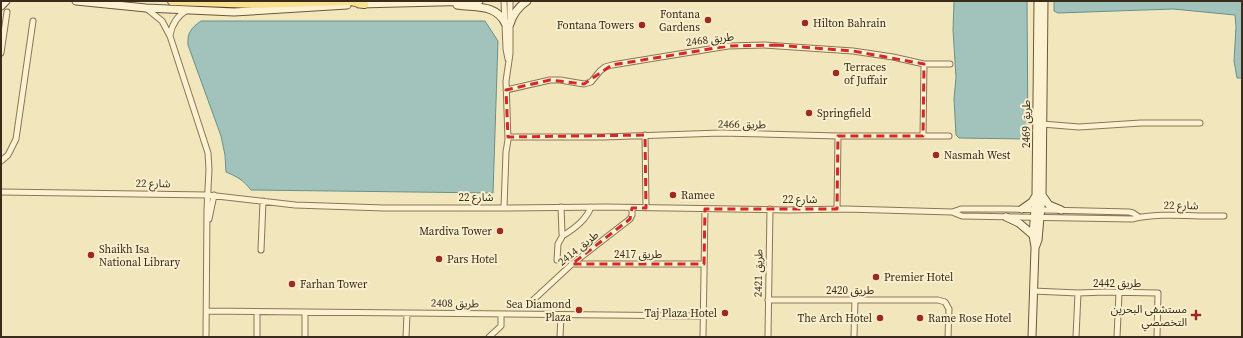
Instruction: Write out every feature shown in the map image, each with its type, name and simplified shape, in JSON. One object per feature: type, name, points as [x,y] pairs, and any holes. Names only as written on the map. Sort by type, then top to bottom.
[{"type":"main road","points":[[172,1],[256,4],[351,1],[364,4]]},
{"type":"street","points":[[1,6],[6,1]]},
{"type":"street","points":[[76,1],[146,8],[250,11],[364,4],[479,1]]},
{"type":"street","points":[[504,1],[508,24]]},
{"type":"street","points":[[504,208],[508,137],[506,81],[509,60],[508,24],[510,1]]},
{"type":"street","points":[[508,24],[517,9],[527,1]]},
{"type":"street","name":"طريق 2469","points":[[1035,248],[1033,235],[1037,218],[1039,195],[1038,1]]},
{"type":"street","points":[[1022,209],[1039,195],[1044,1]]},
{"type":"street","points":[[450,2],[459,6],[481,7],[492,10],[501,16],[508,24]]},
{"type":"street","points":[[146,8],[162,21],[170,36],[208,153],[206,337]]},
{"type":"street","points":[[170,36],[171,29],[177,17],[187,10]]},
{"type":"street","points":[[1,53],[8,12]]},
{"type":"street","points":[[1,166],[3,160],[10,153],[16,139],[34,21]]},
{"type":"street","name":"طريق 2468","points":[[506,90],[550,80],[584,84],[591,82],[600,71],[605,67],[612,65],[728,46],[776,45],[853,51],[893,57],[924,64],[950,64]]},
{"type":"street","points":[[923,136],[924,64]]},
{"type":"street","points":[[1042,124],[1079,127],[1141,123],[1200,123]]},
{"type":"street","name":"طريق 2466","points":[[508,137],[603,137],[721,133],[838,136],[949,136]]},
{"type":"street","points":[[645,135],[646,208]]},
{"type":"street","points":[[837,209],[838,136]]},
{"type":"street","name":"شارع 22","points":[[1,192],[214,195],[322,206],[837,209],[952,212],[961,209],[1022,209],[1129,212],[1139,217]]},
{"type":"street","points":[[208,224],[214,195]]},
{"type":"street","points":[[1039,195],[1049,206],[1061,210]]},
{"type":"street","points":[[262,201],[262,250]]},
{"type":"street","points":[[557,260],[557,248],[562,235],[561,207]]},
{"type":"street","points":[[562,235],[565,235],[582,221],[589,213],[591,207]]},
{"type":"street","name":"طريق 2414","points":[[531,302],[572,264],[630,219],[632,215],[632,208]]},
{"type":"street","points":[[703,337],[705,209]]},
{"type":"street","name":"طريق 2421","points":[[768,337],[770,209]]},
{"type":"street","name":"شارع 22","points":[[952,212],[962,216],[1037,218],[1132,219],[1156,215],[1224,216]]},
{"type":"street","points":[[1006,217],[1020,223],[1033,235]]},
{"type":"street","points":[[1032,337],[1035,248],[1038,240],[1037,218]]},
{"type":"street","name":"طريق 2417","points":[[572,264],[704,264]]},
{"type":"street","name":"طريق 2442","points":[[1033,292],[1158,294],[1157,337]]},
{"type":"street","points":[[1076,337],[1078,293]]},
{"type":"street","points":[[1117,337],[1119,293]]},
{"type":"street","points":[[854,337],[855,299]]},
{"type":"street","name":"طريق 2420","points":[[768,300],[938,300],[945,302],[949,310],[948,337]]},
{"type":"street","name":"طريق 2408","points":[[206,311],[704,316]]},
{"type":"street","points":[[257,312],[257,337]]},
{"type":"street","points":[[305,312],[305,337]]},
{"type":"street","points":[[406,337],[407,313]]},
{"type":"street","points":[[489,337],[501,326],[501,314]]},
{"type":"street","points":[[560,337],[561,314]]},
{"type":"highlighted area","points":[[776,45],[853,51],[924,64],[923,136],[838,136],[837,209],[705,209],[704,264],[572,264],[630,219],[632,208],[646,208],[645,135],[508,137],[506,90],[550,80],[584,84],[612,65],[728,46]]},
{"type":"water","points":[[954,1],[1027,1],[1028,136],[1026,139],[959,138],[956,135],[954,99],[956,77],[953,30]]},
{"type":"water","points":[[1054,1],[1242,1],[1242,78],[1237,78],[1234,61],[1236,27],[1235,15],[1173,9],[1058,13],[1054,11]]},
{"type":"water","points":[[201,21],[485,21],[498,41],[493,193],[251,190],[240,179],[226,172],[225,155],[221,136],[188,45],[190,31]]},
{"type":"place","name":"Fontana Gardens","points":[[708,20]]},
{"type":"place","name":"Hilton Bahrain","points":[[805,23]]},
{"type":"place","name":"Fontana Towers","points":[[642,25]]},
{"type":"place","name":"Terraces of Juffair","points":[[836,73]]},
{"type":"place","name":"Springfield","points":[[809,113]]},
{"type":"place","name":"Nasmah West","points":[[936,155]]},
{"type":"place","name":"Ramee","points":[[673,195]]},
{"type":"place","name":"Mardiva Tower","points":[[500,231]]},
{"type":"place","name":"Shaikh Isa National Library","points":[[91,255]]},
{"type":"place","name":"Pars Hotel","points":[[439,259]]},
{"type":"place","name":"Premier Hotel","points":[[876,277]]},
{"type":"place","name":"Farhan Tower","points":[[292,284]]},
{"type":"place","name":"Sea Diamond Plaza","points":[[579,310]]},
{"type":"place","name":"Taj Plaza Hotel","points":[[725,313]]},
{"type":"place","name":"مستشفى البحرين التخصصي","points":[[1196,315]]},
{"type":"place","name":"The Arch Hotel","points":[[880,318]]},
{"type":"place","name":"Rame Rose Hotel","points":[[920,318]]}]
